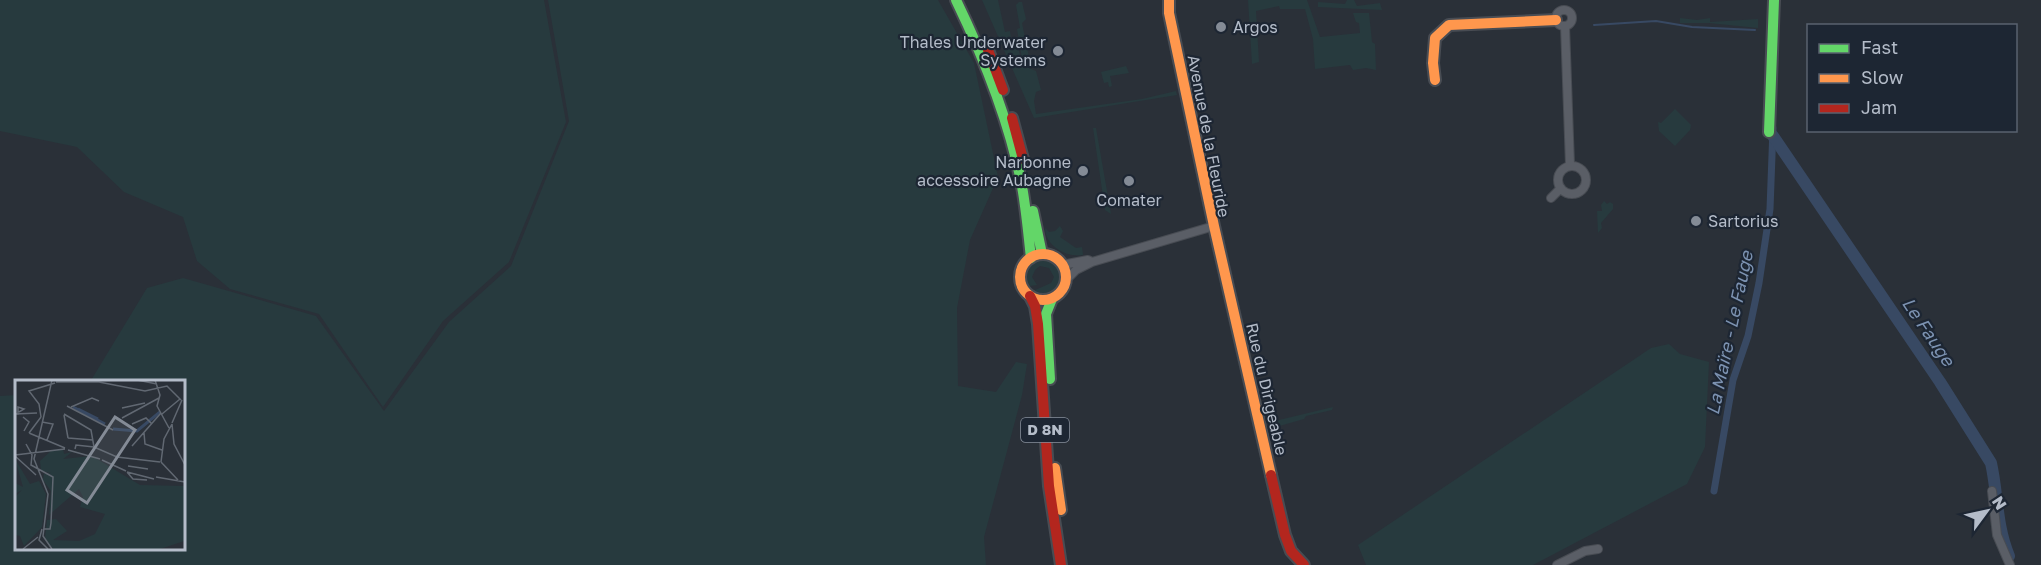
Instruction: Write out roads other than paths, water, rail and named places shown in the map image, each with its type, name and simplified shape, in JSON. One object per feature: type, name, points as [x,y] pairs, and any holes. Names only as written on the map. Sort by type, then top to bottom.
[{"type":"main road","points":[[956,0],[976,40],[998,98],[1036,256]]},
{"type":"main road","points":[[965,0],[996,68],[1019,140],[1036,256]]},
{"type":"main road","name":"Avenue de la Fleuride","points":[[1169,0],[1169,13],[1214,226]]},
{"type":"main road","points":[[1769,132],[1774,0]]},
{"type":"main road","points":[[1435,80],[1433,63],[1435,38],[1449,25],[1560,23]]},
{"type":"main road","name":"Rue du Dirigeable","points":[[1214,226],[1285,535],[1295,557],[1304,565]]},
{"type":"main road","points":[[1036,256],[1054,257],[1062,265],[1065,281],[1061,291],[1052,299],[1042,300],[1030,296],[1022,287],[1020,274],[1023,265],[1036,256]]},
{"type":"main road","name":"D 8N","points":[[1030,296],[1035,306],[1038,324],[1049,486],[1061,565]]},
{"type":"main road","name":"D 8N","points":[[1052,299],[1046,314],[1055,460],[1068,565]]},
{"type":"street","points":[[1563,0],[1564,10]]},
{"type":"street","points":[[1560,23],[1570,23],[1572,17],[1570,12],[1564,10],[1557,13],[1560,23],[1570,165]]},
{"type":"street","points":[[1570,165],[1575,165],[1585,172],[1587,177],[1586,186],[1581,191],[1572,194],[1564,192],[1558,181],[1559,173],[1570,165]]},
{"type":"street","points":[[1551,198],[1561,188]]},
{"type":"street","name":"Avenue de la Fleuride","points":[[1065,281],[1076,270],[1092,262],[1214,226]]},
{"type":"street","name":"Avenue de la Fleuride","points":[[1062,265],[1088,260],[1092,262]]},
{"type":"street","points":[[1992,491],[1998,535],[2010,565]]},
{"type":"street","points":[[1557,565],[1585,550],[1598,549]]},
{"type":"waterway","points":[[1594,25],[1656,21],[1692,27],[1755,30]]},
{"type":"waterway","name":"La Maïre - Le Fauge","points":[[1714,491],[1733,380],[1748,336],[1759,283],[1770,209],[1773,128]]},
{"type":"waterway","name":"Le Fauge","points":[[1773,136],[1940,382],[1991,463],[1999,521],[2009,556]]},
{"type":"place","name":"Argos","points":[[1221,27]]},
{"type":"place","name":"Thales Underwater Systems","points":[[1058,51]]},
{"type":"place","name":"Narbonne accessoire Aubagne","points":[[1083,171]]},
{"type":"place","name":"Comater","points":[[1129,181]]},
{"type":"place","name":"Sartorius","points":[[1696,221]]}]
